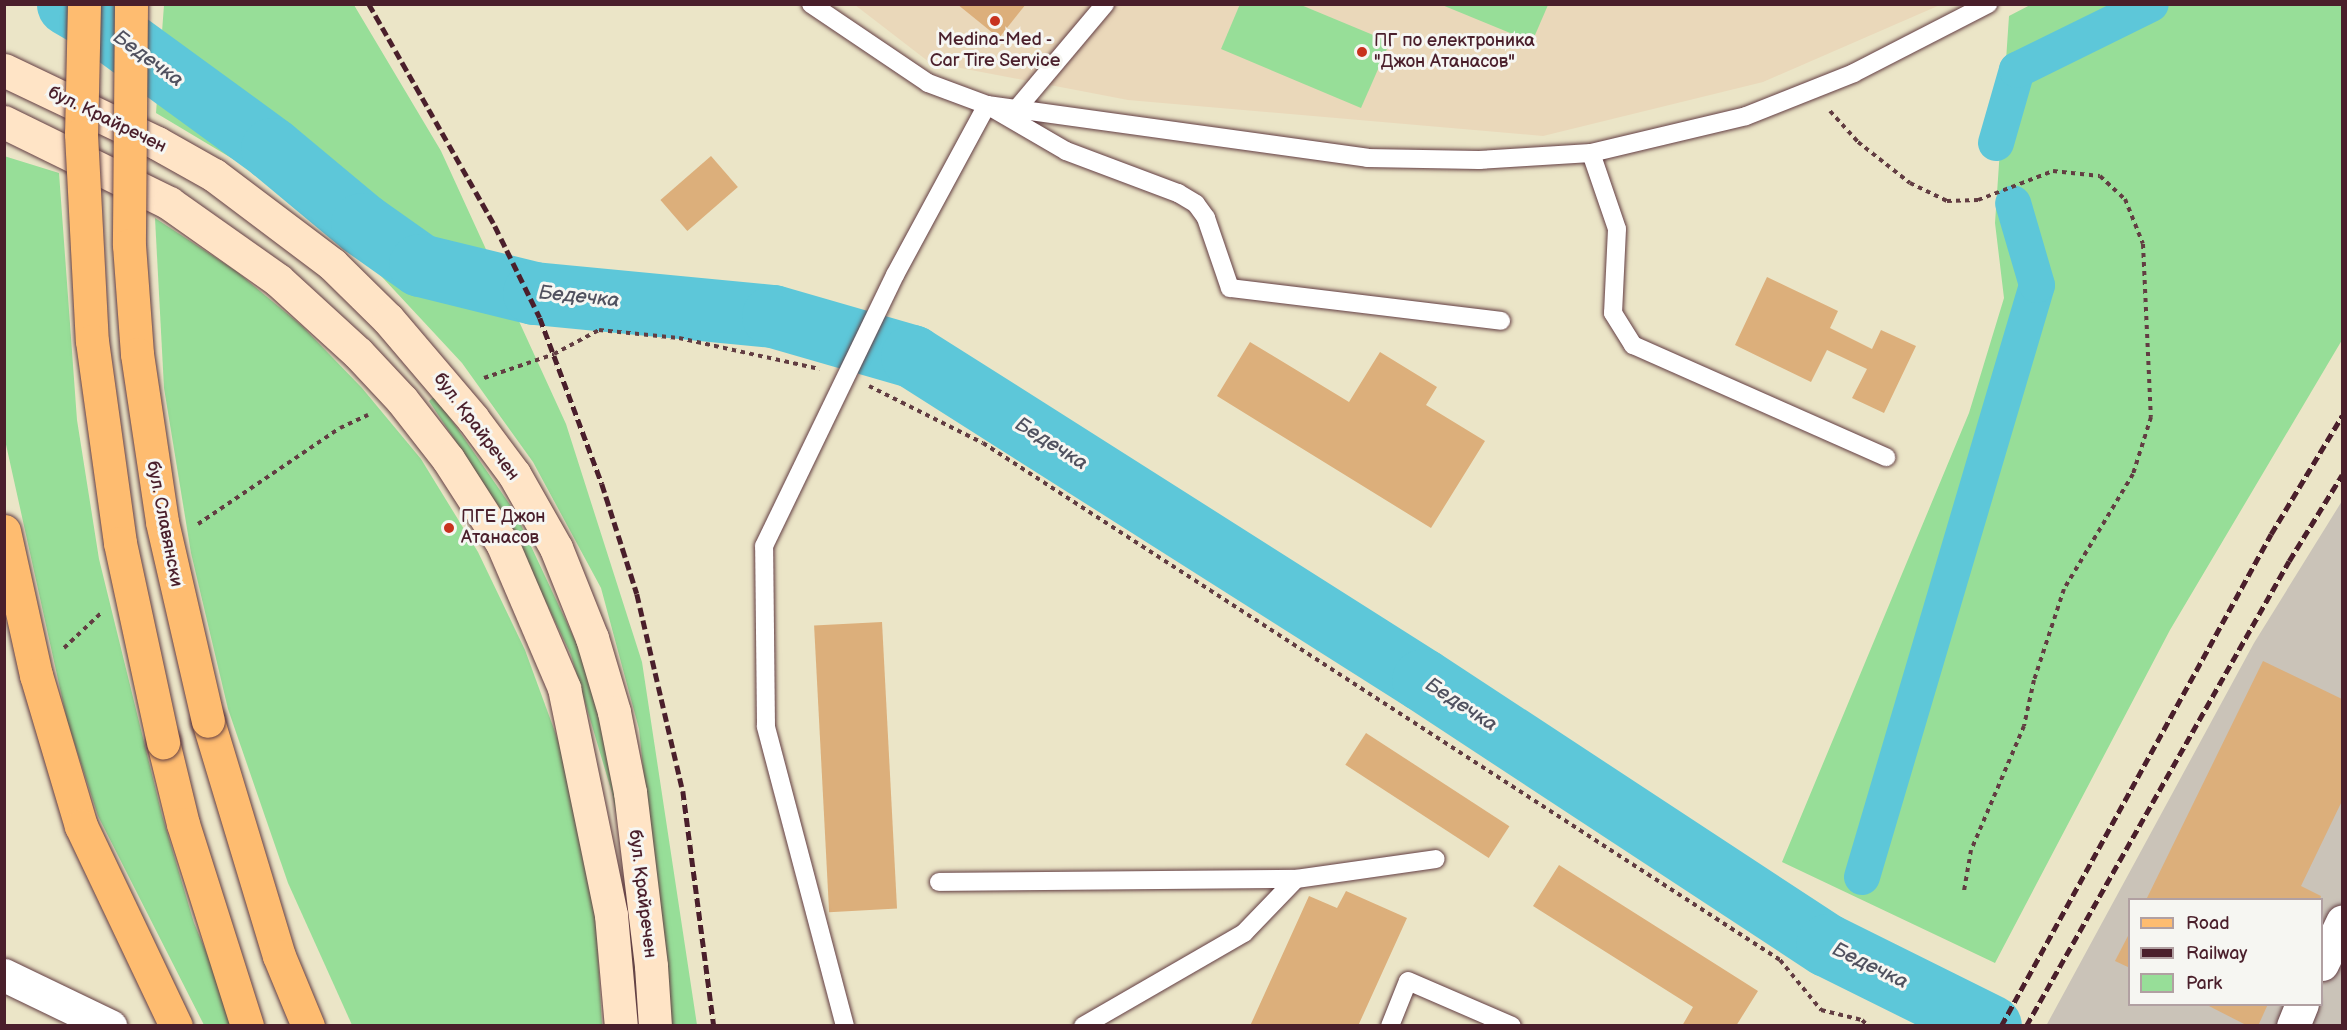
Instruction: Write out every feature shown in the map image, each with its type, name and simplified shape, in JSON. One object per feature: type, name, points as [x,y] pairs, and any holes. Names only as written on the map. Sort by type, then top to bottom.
[{"type":"main road","points":[[84,4],[81,134],[92,342],[116,521],[163,742],[183,824],[247,1026]]},
{"type":"main road","name":"бул. Славянски","points":[[131,4],[129,233],[137,354],[162,522],[208,721],[279,956],[308,1026]]},
{"type":"main road","name":"бул. Крайречен","points":[[4,70],[157,143],[214,175],[332,264],[388,319],[448,388],[514,474],[556,548],[592,638],[615,712],[630,792],[651,966],[655,1026]]},
{"type":"main road","name":"бул. Крайречен","points":[[8,125],[169,203],[208,228],[313,308],[402,400],[448,459],[502,543],[564,688],[611,915],[621,1026]]},
{"type":"main road","points":[[4,531],[36,675],[81,826],[176,1026]]},
{"type":"main road","points":[[279,956],[322,1026]]},
{"type":"street","points":[[2323,962],[2343,922]]},
{"type":"street","points":[[4,975],[110,1026]]},
{"type":"street","points":[[2294,1026],[2302,1006]]},
{"type":"lane","points":[[811,4],[928,83],[987,105],[1015,111],[1367,158],[1479,160],[1590,153],[1701,129],[1811,90],[1988,4]]},
{"type":"lane","points":[[1015,111],[1105,4]]},
{"type":"lane","points":[[845,1026],[766,726],[764,546],[895,275],[987,105]]},
{"type":"lane","points":[[987,105],[1066,152],[1196,204],[1206,218],[1230,288],[1502,321]]},
{"type":"lane","points":[[1590,153],[1617,229],[1613,313],[1633,345],[1886,457]]},
{"type":"lane","points":[[939,882],[1296,879],[1436,859]]},
{"type":"lane","points":[[1083,1026],[1244,933],[1296,879]]},
{"type":"lane","points":[[1390,1026],[1408,981],[1512,1026]]},
{"type":"path","points":[[1811,90],[1867,149],[1910,183],[1947,201],[1978,200],[2053,171],[2100,176],[2125,199],[2143,244],[2151,417],[2133,474],[2064,589],[2034,680],[2024,726],[1971,850],[1964,891]]},
{"type":"path","points":[[448,388],[535,362],[599,330],[679,338],[846,374],[983,442],[1780,960],[1821,1010],[1862,1020],[1868,1026]]},
{"type":"path","points":[[194,526],[340,428],[402,400]]},
{"type":"path","points":[[36,675],[102,612]]},
{"type":"shaded area","points":[[855,5],[1940,5],[1763,82],[1543,136],[1128,100],[929,62]]},
{"type":"shaded area","points":[[2342,501],[2342,1025],[2046,1026],[2254,643]]},
{"type":"green space","points":[[1240,4],[1301,5],[1390,42],[1361,108],[1221,49]]},
{"type":"green space","points":[[1548,4],[1532,42],[1442,5]]},
{"type":"green space","points":[[2032,4],[2342,5],[2342,340],[2170,630],[1995,963],[1782,862],[1969,413],[2004,298],[1995,223],[2009,16]]},
{"type":"green space","points":[[164,5],[354,5],[441,151],[566,424],[642,662],[697,1025],[670,1025],[639,729],[601,588],[533,462],[462,363],[369,263],[265,178],[156,113]]},
{"type":"green space","points":[[4,156],[59,173],[77,420],[99,559],[162,815],[194,923],[237,1025],[204,1025],[98,816],[67,720],[5,440]]},
{"type":"green space","points":[[155,218],[236,271],[302,326],[362,388],[421,459],[478,552],[525,650],[562,751],[596,921],[602,1025],[352,1025],[288,883],[228,709],[191,553],[164,388]]},
{"type":"green space","points":[[435,396],[515,512],[581,653],[601,716],[630,843],[643,1025],[637,1025],[622,844],[612,793],[571,655],[505,516],[429,401]]},
{"type":"building","name":"Medina-Med - Car Tire Service","points":[[957,4],[1026,4],[999,38]]},
{"type":"building","points":[[711,156],[738,187],[687,231],[660,200]]},
{"type":"building","points":[[1767,277],[1838,311],[1830,328],[1872,349],[1881,330],[1916,346],[1884,413],[1852,398],[1867,369],[1827,350],[1811,382],[1735,345]]},
{"type":"building","points":[[1250,342],[1349,402],[1380,352],[1437,387],[1426,405],[1485,441],[1431,528],[1217,396]]},
{"type":"building","points":[[882,622],[897,909],[829,912],[814,626]]},
{"type":"building","points":[[2263,661],[2342,699],[2342,801],[2301,886],[2321,896],[2320,898],[2147,898]]},
{"type":"building","points":[[1366,733],[1509,826],[1489,858],[1345,765]]},
{"type":"building","points":[[1559,865],[1758,991],[1736,1026],[1682,1026],[1693,1007],[1533,906]]},
{"type":"building","points":[[1346,891],[1407,918],[1358,1026],[1250,1026],[1309,896],[1337,908]]},
{"type":"building","points":[[2128,936],[2128,967],[2115,961]]},
{"type":"building","points":[[2209,1006],[2267,1006],[2258,1026],[2248,1026]]},
{"type":"waterway","name":"Бедечка","points":[[68,4],[94,19],[272,149],[362,224],[420,265],[534,293],[773,316],[912,356],[1423,680],[1827,945],[1990,1026]]},
{"type":"waterway","points":[[1996,143],[2017,70],[2151,4]]},
{"type":"waterway","points":[[1862,877],[2037,285],[2013,203]]},
{"type":"railway","points":[[369,4],[495,226],[540,318],[602,484],[637,594],[683,791],[714,1026]]},
{"type":"railway","points":[[2001,1026],[2271,534],[2342,416]]},
{"type":"railway","points":[[2026,1026],[2289,561],[2342,475]]},
{"type":"place","name":"Medina-Med - Car Tire Service","points":[[995,21]]},
{"type":"place","name":"ПГ по електроника \"Джон Атанасов\"","points":[[1362,52]]},
{"type":"place","name":"ПГЕ Джон Атанасов","points":[[449,528]]}]
